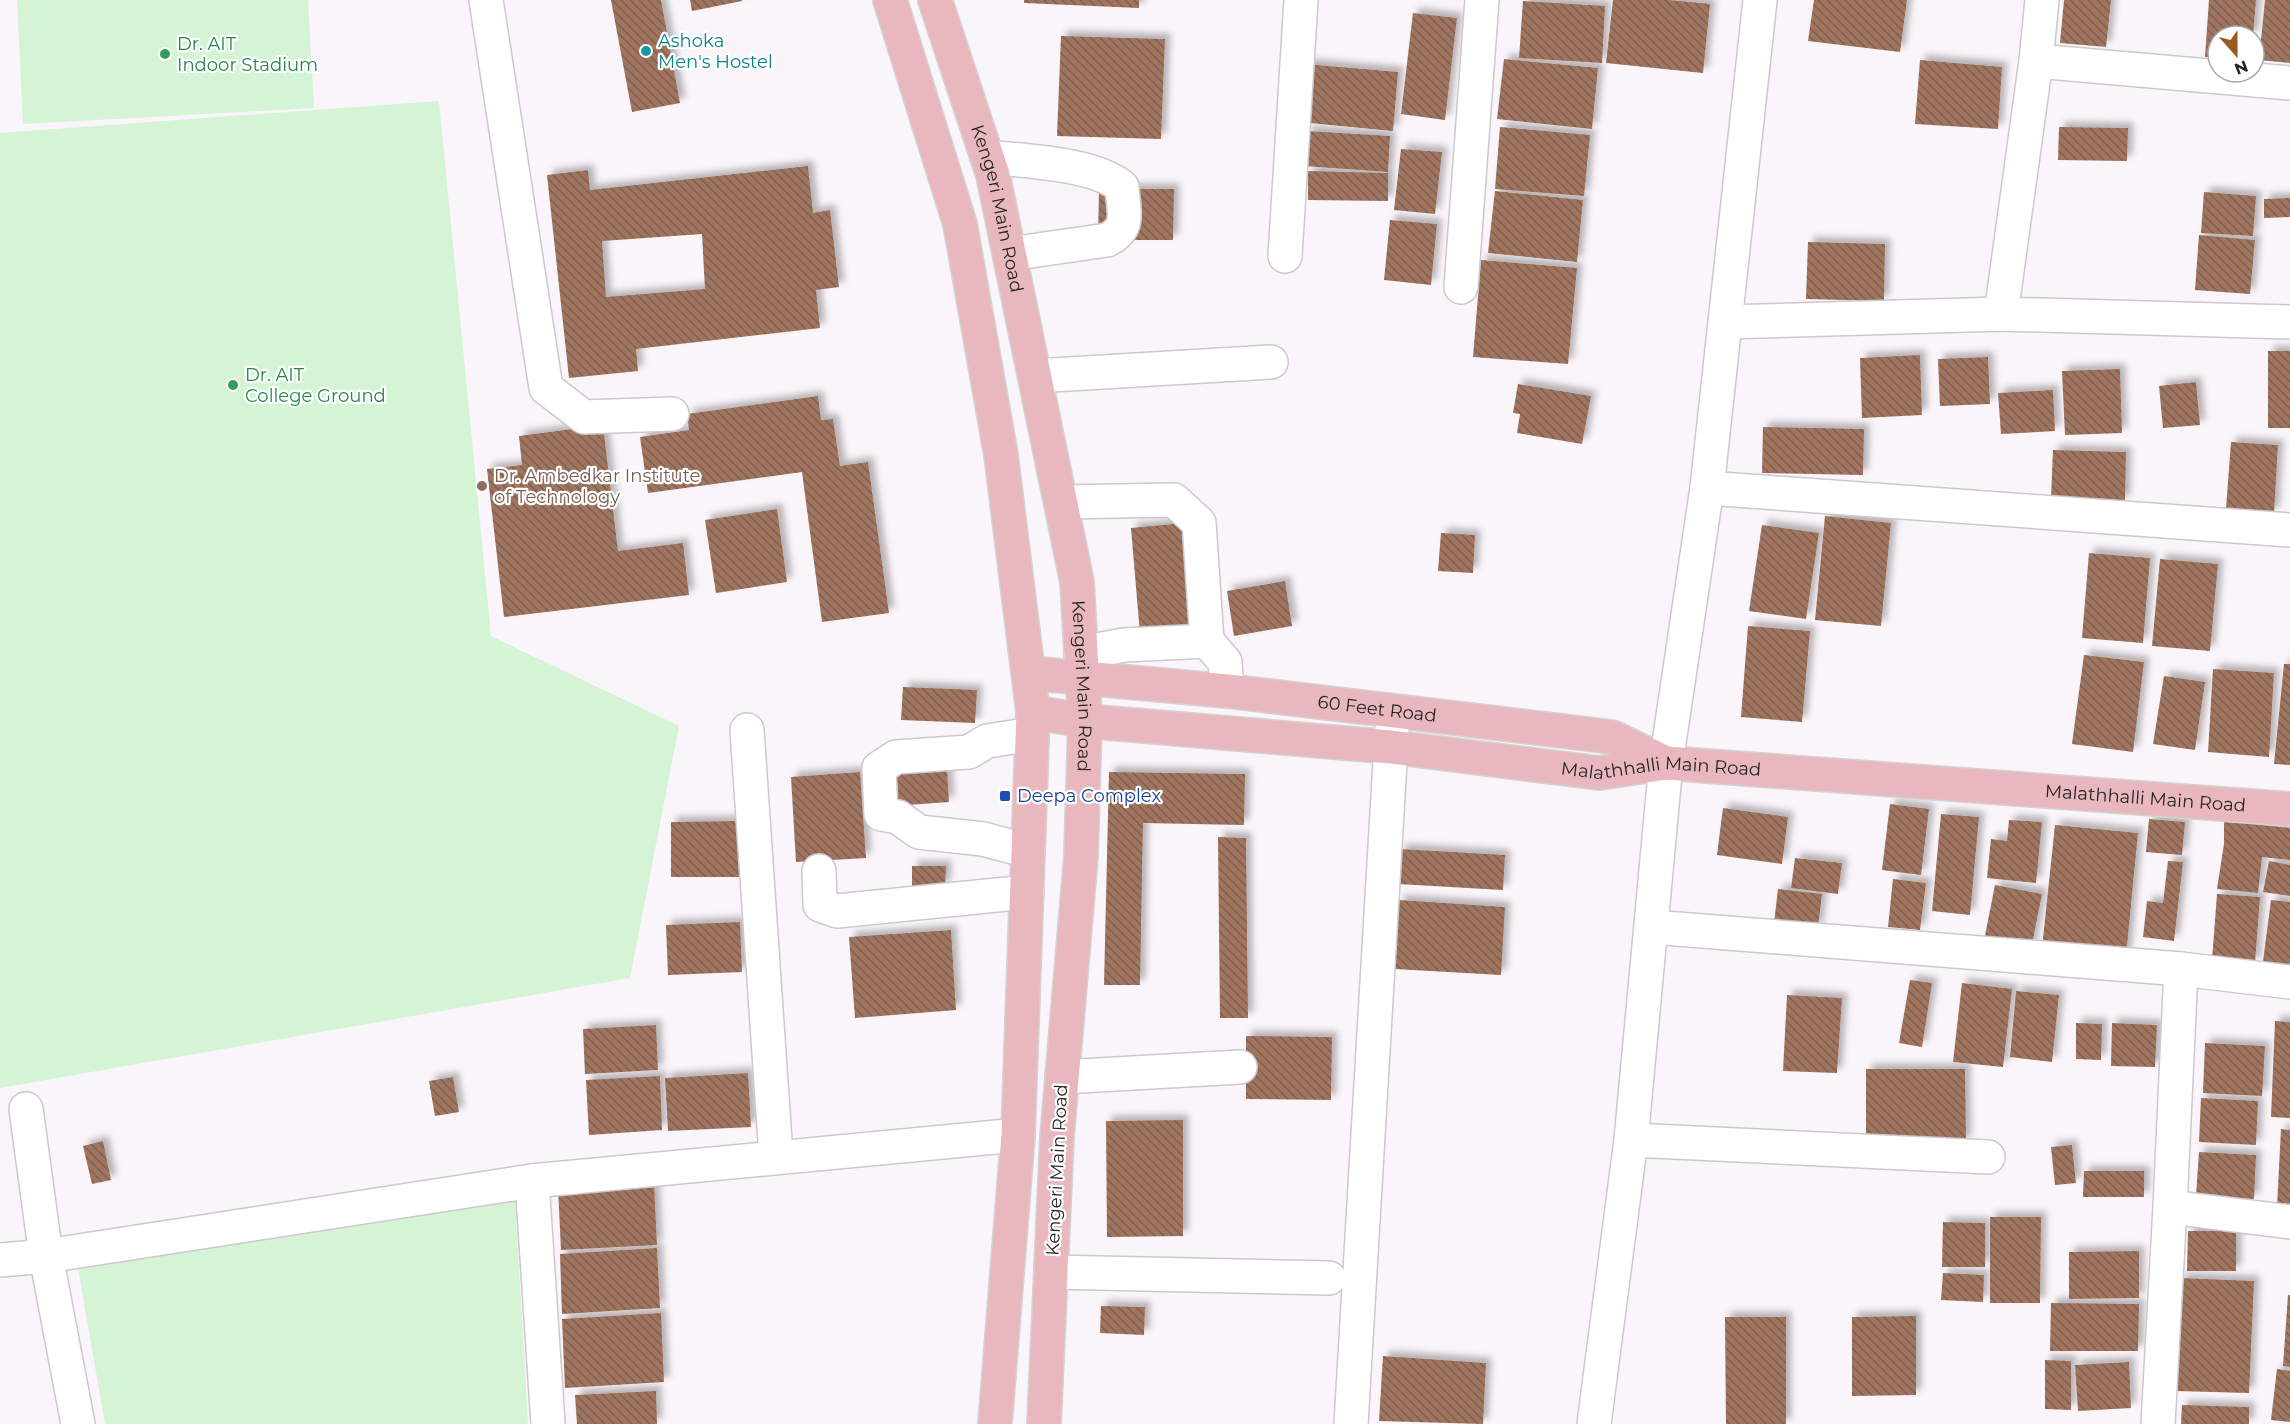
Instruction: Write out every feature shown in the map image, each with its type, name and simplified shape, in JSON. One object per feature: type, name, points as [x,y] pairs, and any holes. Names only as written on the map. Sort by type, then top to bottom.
[{"type":"main road","points":[[890,0],[960,224],[1001,455],[1029,673],[1033,723],[1018,1135],[995,1424]]},
{"type":"main road","name":"Kengeri Main Road","points":[[935,0],[987,157],[1010,254],[1077,582],[1085,720],[1081,856],[1062,1077],[1044,1424]]},
{"type":"main road","name":"60 Feet Road","points":[[1029,673],[1082,666],[1227,691],[1612,737],[1666,763]]},
{"type":"main road","name":"Malathhalli Main Road","points":[[1033,723],[1085,720],[1390,747],[1599,773],[1666,763],[2290,809]]},
{"type":"street","points":[[486,0],[546,388],[584,417],[672,414]]},
{"type":"street","points":[[1285,256],[1300,0]]},
{"type":"street","points":[[1461,287],[1482,0]]},
{"type":"street","points":[[1594,1424],[1631,1140],[1666,763],[1707,488],[1760,0]]},
{"type":"street","points":[[2001,314],[2036,61],[2042,0]]},
{"type":"street","points":[[2036,61],[2290,83]]},
{"type":"street","points":[[987,157],[1066,165],[1114,180],[1122,187],[1124,225],[1120,234],[1107,240],[1010,254]]},
{"type":"street","points":[[1725,322],[2001,314],[2290,322]]},
{"type":"street","points":[[1035,376],[1271,362]]},
{"type":"street","points":[[1707,488],[2290,530]]},
{"type":"street","points":[[1061,502],[1174,500],[1199,523],[1207,641],[1225,662],[1227,691]]},
{"type":"street","points":[[1082,666],[1124,645],[1207,641]]},
{"type":"street","points":[[1351,1424],[1393,711]]},
{"type":"street","points":[[1028,851],[983,839],[919,832],[898,817],[881,814],[879,768],[896,757],[969,752],[987,741],[1033,723]]},
{"type":"street","points":[[747,730],[776,1156]]},
{"type":"street","points":[[819,871],[820,905],[837,910],[1027,892]]},
{"type":"street","points":[[1652,927],[2181,969],[2290,981]]},
{"type":"street","points":[[2158,1424],[2181,969]]},
{"type":"street","points":[[1062,1077],[1240,1066]]},
{"type":"street","points":[[26,1109],[46,1256],[78,1424]]},
{"type":"street","points":[[0,1260],[46,1256],[532,1181],[776,1156],[1018,1135]]},
{"type":"street","points":[[1631,1140],[1988,1157]]},
{"type":"street","points":[[532,1181],[548,1424]]},
{"type":"street","points":[[2170,1207],[2290,1222]]},
{"type":"street","points":[[1051,1272],[1329,1278]]},
{"type":"green space","name":"Dr. AIT Indoor Stadium","points":[[17,0],[308,0],[314,108],[23,124]]},
{"type":"green space","name":"Dr. AIT College Ground","points":[[439,101],[491,636],[679,726],[630,978],[0,1088],[0,133]]},
{"type":"green space","points":[[515,1201],[528,1424],[105,1424],[78,1268]]},
{"type":"building","name":"Ashoka Men's Hostel","points":[[611,0],[661,0],[680,103],[632,112]]},
{"type":"building","name":"Ashoka Men's Hostel","points":[[690,0],[742,0],[742,1],[692,11]]},
{"type":"building","points":[[1024,0],[1139,0],[1139,8],[1024,3]]},
{"type":"building","points":[[1613,0],[1669,0],[1710,4],[1703,73],[1606,63]]},
{"type":"building","points":[[1814,0],[1907,0],[1900,52],[1808,41]]},
{"type":"building","points":[[2064,0],[2111,0],[2106,47],[2060,43]]},
{"type":"building","points":[[2209,0],[2256,0],[2254,24],[2207,24]]},
{"type":"building","points":[[2265,0],[2290,0],[2290,63],[2266,61],[2266,24],[2263,24]]},
{"type":"building","points":[[1523,1],[1605,6],[1602,63],[1519,58]]},
{"type":"building","points":[[1413,13],[1457,18],[1445,120],[1401,114]]},
{"type":"building","points":[[1061,36],[1165,39],[1161,139],[1057,136]]},
{"type":"building","points":[[1504,59],[1598,68],[1592,129],[1497,119]]},
{"type":"building","points":[[1920,60],[2002,67],[1998,129],[1915,124]]},
{"type":"building","points":[[1305,64],[1398,72],[1393,131],[1299,122]]},
{"type":"building","points":[[1500,127],[1590,135],[1584,196],[1495,189]]},
{"type":"building","points":[[2059,127],[2128,128],[2127,161],[2058,160]]},
{"type":"building","points":[[1307,131],[1390,136],[1388,172],[1304,166]]},
{"type":"building","points":[[1401,149],[1442,152],[1435,214],[1394,210]]},
{"type":"building","points":[[808,166],[813,213],[830,210],[839,287],[816,290],[820,328],[636,349],[638,371],[569,378],[547,175],[588,170],[590,190]],"holes":[[[702,234],[705,289],[606,297],[602,241]]]},
{"type":"building","points":[[1308,171],[1388,173],[1388,201],[1308,200]]},
{"type":"building","points":[[1099,189],[1174,189],[1173,240],[1098,240]]},
{"type":"building","points":[[1495,191],[1583,200],[1577,262],[1488,253]]},
{"type":"building","points":[[2204,192],[2256,196],[2253,236],[2201,233]]},
{"type":"building","points":[[2290,198],[2290,217],[2264,218],[2264,199]]},
{"type":"building","points":[[1390,220],[1437,224],[1431,285],[1384,280]]},
{"type":"building","points":[[2199,235],[2255,240],[2250,294],[2195,290]]},
{"type":"building","points":[[1808,242],[1885,244],[1884,301],[1806,299]]},
{"type":"building","points":[[1481,260],[1577,268],[1568,364],[1473,357]]},
{"type":"building","points":[[2268,351],[2290,351],[2290,428],[2268,428]]},
{"type":"building","points":[[1920,355],[1922,415],[1862,418],[1860,358]]},
{"type":"building","points":[[1988,357],[1990,404],[1940,406],[1938,359]]},
{"type":"building","points":[[2120,369],[2122,433],[2065,435],[2062,371]]},
{"type":"building","points":[[2196,382],[2200,425],[2163,428],[2159,386]]},
{"type":"building","points":[[1518,384],[1591,396],[1582,444],[1517,433],[1520,414],[1513,413]]},
{"type":"building","points":[[2053,390],[2055,431],[2001,434],[1998,393]]},
{"type":"building","points":[[818,396],[821,420],[833,419],[840,466],[868,462],[889,613],[822,622],[802,472],[648,493],[640,437],[689,430],[687,414]]},
{"type":"building","points":[[603,425],[618,551],[683,543],[689,595],[504,617],[487,469],[522,465],[519,436]]},
{"type":"building","points":[[1763,427],[1864,429],[1863,475],[1762,473]]},
{"type":"building","points":[[2231,442],[2278,445],[2274,513],[2226,509]]},
{"type":"building","points":[[2053,450],[2126,452],[2125,501],[2051,499]]},
{"type":"building","points":[[777,509],[787,582],[716,593],[705,520]]},
{"type":"building","points":[[1825,516],[1891,523],[1881,626],[1815,620]]},
{"type":"building","points":[[1183,523],[1192,630],[1140,634],[1131,528]]},
{"type":"building","points":[[1762,525],[1819,533],[1806,619],[1749,611]]},
{"type":"building","points":[[1441,533],[1475,535],[1473,573],[1438,571]]},
{"type":"building","points":[[2089,553],[2150,558],[2143,643],[2082,638]]},
{"type":"building","points":[[2160,559],[2218,564],[2210,651],[2152,646]]},
{"type":"building","points":[[1285,581],[1292,626],[1234,636],[1227,591]]},
{"type":"building","points":[[1748,626],[1810,631],[1802,722],[1741,717]]},
{"type":"building","points":[[2084,655],[2144,662],[2133,752],[2072,744]]},
{"type":"building","points":[[2284,664],[2290,664],[2290,765],[2274,764]]},
{"type":"building","points":[[2213,669],[2274,673],[2269,757],[2208,752]]},
{"type":"building","points":[[2164,676],[2205,682],[2195,750],[2153,744]]},
{"type":"building","points":[[903,687],[977,690],[975,723],[901,720]]},
{"type":"building","points":[[947,770],[949,802],[894,806],[892,773]]},
{"type":"building","points":[[860,772],[866,858],[796,862],[791,777]]},
{"type":"building","points":[[1109,772],[1245,774],[1244,825],[1143,823],[1140,985],[1104,985]]},
{"type":"building","points":[[1890,804],[1929,809],[1921,875],[1882,870]]},
{"type":"building","points":[[1723,808],[1788,817],[1782,864],[1717,855]]},
{"type":"building","points":[[1941,814],[1979,817],[1970,915],[1932,911]]},
{"type":"building","points":[[2149,819],[2185,822],[2182,855],[2146,852]]},
{"type":"building","points":[[2009,820],[2042,822],[2036,883],[1987,878],[1991,839],[2007,841]]},
{"type":"building","points":[[741,821],[741,877],[671,877],[671,822]]},
{"type":"building","points":[[2224,821],[2290,828],[2290,860],[2262,857],[2258,893],[2217,889],[2224,844]]},
{"type":"building","points":[[2055,825],[2138,833],[2126,956],[2042,948]]},
{"type":"building","points":[[1218,837],[1246,838],[1248,1018],[1220,1018]]},
{"type":"building","points":[[1400,849],[1505,855],[1503,890],[1398,884]]},
{"type":"building","points":[[1795,858],[1842,863],[1838,894],[1791,888]]},
{"type":"building","points":[[2168,861],[2183,862],[2174,941],[2143,937],[2147,901],[2163,903]]},
{"type":"building","points":[[2269,861],[2290,865],[2290,896],[2263,892]]},
{"type":"building","points":[[912,866],[946,866],[945,887],[912,887]]},
{"type":"building","points":[[1893,879],[1926,883],[1920,930],[1888,927]]},
{"type":"building","points":[[1995,885],[2042,894],[2031,949],[1984,941]]},
{"type":"building","points":[[1778,889],[1822,894],[1818,928],[1774,923]]},
{"type":"building","points":[[2217,894],[2260,897],[2255,963],[2212,960]]},
{"type":"building","points":[[1399,900],[1505,907],[1501,975],[1395,969]]},
{"type":"building","points":[[2271,900],[2290,902],[2290,973],[2262,969]]},
{"type":"building","points":[[740,922],[742,972],[668,975],[666,925]]},
{"type":"building","points":[[951,930],[956,1010],[855,1018],[849,937]]},
{"type":"building","points":[[1910,980],[1932,983],[1922,1047],[1899,1043]]},
{"type":"building","points":[[1962,983],[2012,989],[2003,1067],[1953,1062]]},
{"type":"building","points":[[2016,991],[2059,995],[2052,1062],[2010,1057]]},
{"type":"building","points":[[1787,995],[1842,998],[1837,1073],[1783,1071]]},
{"type":"building","points":[[2275,1021],[2290,1022],[2290,1118],[2271,1117]]},
{"type":"building","points":[[2076,1023],[2102,1024],[2101,1060],[2076,1059]]},
{"type":"building","points":[[2112,1023],[2157,1025],[2155,1067],[2111,1066]]},
{"type":"building","points":[[656,1025],[658,1070],[585,1074],[583,1029]]},
{"type":"building","points":[[1246,1036],[1332,1037],[1331,1100],[1246,1099]]},
{"type":"building","points":[[2205,1043],[2265,1046],[2262,1096],[2203,1093]]},
{"type":"building","points":[[1866,1069],[1965,1069],[1966,1142],[1866,1143]]},
{"type":"building","points":[[748,1073],[751,1127],[668,1131],[665,1078]]},
{"type":"building","points":[[660,1076],[662,1130],[589,1135],[586,1080]]},
{"type":"building","points":[[453,1077],[459,1112],[435,1116],[429,1081]]},
{"type":"building","points":[[2201,1098],[2258,1101],[2256,1145],[2199,1142]]},
{"type":"building","points":[[1183,1120],[1183,1236],[1107,1237],[1106,1121]]},
{"type":"building","points":[[2281,1129],[2290,1130],[2290,1207],[2277,1207]]},
{"type":"building","points":[[103,1141],[111,1180],[92,1184],[83,1146]]},
{"type":"building","points":[[2072,1145],[2076,1183],[2055,1185],[2051,1147]]},
{"type":"building","points":[[2199,1152],[2256,1155],[2254,1199],[2196,1196]]},
{"type":"building","points":[[2084,1171],[2144,1171],[2144,1197],[2083,1197]]},
{"type":"building","points":[[654,1183],[657,1245],[561,1250],[558,1188]]},
{"type":"building","points":[[1990,1217],[2041,1217],[2040,1303],[1990,1303]]},
{"type":"building","points":[[1943,1222],[1985,1223],[1985,1267],[1942,1267]]},
{"type":"building","points":[[2188,1231],[2236,1231],[2236,1271],[2187,1271]]},
{"type":"building","points":[[657,1248],[660,1308],[562,1314],[560,1254]]},
{"type":"building","points":[[2139,1251],[2139,1298],[2069,1299],[2069,1252]]},
{"type":"building","points":[[1943,1273],[1984,1275],[1983,1302],[1941,1300]]},
{"type":"building","points":[[2180,1278],[2254,1281],[2249,1393],[2176,1391]]},
{"type":"building","points":[[2288,1295],[2290,1295],[2290,1367],[2283,1366]]},
{"type":"building","points":[[2051,1303],[2139,1304],[2138,1351],[2050,1351]]},
{"type":"building","points":[[1101,1306],[1145,1307],[1144,1335],[1100,1333]]},
{"type":"building","points":[[661,1313],[664,1382],[565,1388],[562,1319]]},
{"type":"building","points":[[1916,1316],[1916,1395],[1852,1396],[1852,1317]]},
{"type":"building","points":[[1725,1317],[1786,1317],[1786,1424],[1726,1424]]},
{"type":"building","points":[[1383,1356],[1486,1363],[1483,1424],[1379,1421]]},
{"type":"building","points":[[2045,1360],[2071,1361],[2071,1410],[2045,1409]]},
{"type":"building","points":[[2129,1362],[2131,1408],[2078,1411],[2075,1365]]},
{"type":"building","points":[[2277,1369],[2290,1371],[2290,1422],[2271,1420]]},
{"type":"building","points":[[656,1391],[657,1424],[577,1424],[575,1395]]},
{"type":"building","points":[[2182,1405],[2249,1407],[2249,1424],[2181,1424]]},
{"type":"place","name":"Ashoka Men's Hostel","points":[[646,51]]},
{"type":"place","name":"Dr. AIT Indoor Stadium","points":[[165,54]]},
{"type":"place","name":"Dr. AIT College Ground","points":[[233,385]]},
{"type":"place","name":"Dr. Ambedkar Institute of Technology","points":[[482,486]]},
{"type":"place","name":"Deepa Complex","points":[[1005,796]]}]
